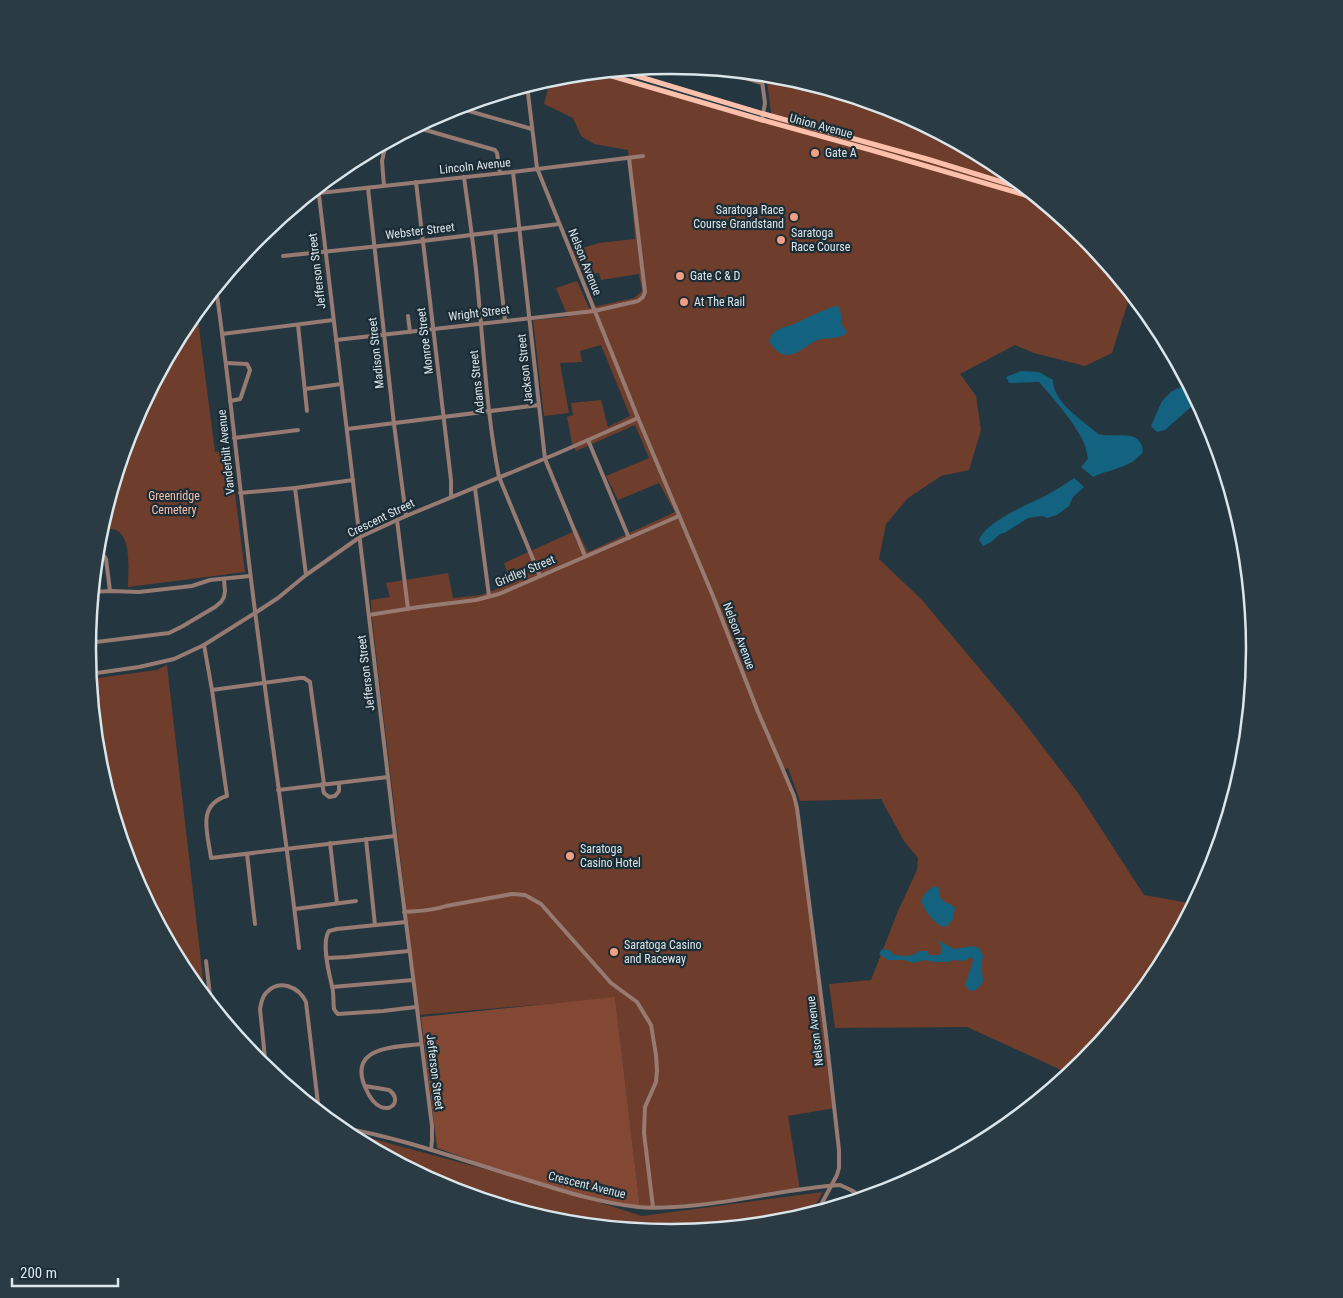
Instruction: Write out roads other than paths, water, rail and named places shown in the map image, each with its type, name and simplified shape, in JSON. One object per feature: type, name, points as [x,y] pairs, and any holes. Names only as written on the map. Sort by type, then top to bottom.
[{"type":"main road","name":"Union Avenue","points":[[634,75],[1010,184]]},
{"type":"main road","name":"Union Avenue","points":[[616,77],[1023,194]]},
{"type":"street","points":[[757,81],[762,82],[764,97],[762,120]]},
{"type":"street","name":"Nelson Avenue","points":[[528,92],[537,168],[758,712],[794,796],[821,988],[838,1135],[839,1168],[837,1176],[822,1204]]},
{"type":"street","points":[[469,111],[532,129]]},
{"type":"street","points":[[424,130],[495,150],[498,153],[500,173]]},
{"type":"street","points":[[384,151],[382,161],[384,186]]},
{"type":"street","name":"Lincoln Avenue","points":[[323,191],[513,172],[643,156]]},
{"type":"street","name":"Wright Street","points":[[336,340],[594,311],[638,301],[644,295],[629,158]]},
{"type":"street","name":"Jackson Street","points":[[513,172],[545,459],[584,556]]},
{"type":"street","name":"Adams Street","points":[[464,177],[478,289],[489,412],[499,477],[540,576]]},
{"type":"street","name":"Monroe Street","points":[[416,182],[451,480],[451,498]]},
{"type":"street","name":"Madison Street","points":[[368,188],[406,516]]},
{"type":"street","name":"Jefferson Street","points":[[317,197],[334,320],[432,1134],[431,1150]]},
{"type":"street","name":"Webster Street","points":[[283,256],[375,247],[559,224]]},
{"type":"street","points":[[495,232],[505,320]]},
{"type":"street","name":"Vanderbilt Avenue","points":[[217,296],[250,576],[299,948]]},
{"type":"street","points":[[408,316],[410,332]]},
{"type":"street","points":[[222,334],[334,320]]},
{"type":"street","points":[[298,325],[307,411]]},
{"type":"street","points":[[226,363],[244,363],[247,364],[250,370],[240,399],[230,401]]},
{"type":"street","points":[[305,389],[341,384]]},
{"type":"street","points":[[346,429],[539,405]]},
{"type":"street","name":"Crescent Street","points":[[97,673],[163,662],[204,645],[278,598],[306,575],[360,537],[638,418]]},
{"type":"street","points":[[234,438],[298,430]]},
{"type":"street","points":[[588,440],[628,538]]},
{"type":"street","points":[[240,493],[353,480]]},
{"type":"street","points":[[295,488],[306,575]]},
{"type":"street","points":[[475,488],[488,596]]},
{"type":"street","name":"Gridley Street","points":[[369,615],[408,608],[476,600],[499,594],[679,516]]},
{"type":"street","points":[[397,520],[408,608]]},
{"type":"street","points":[[104,556],[106,558],[110,591]]},
{"type":"street","points":[[99,592],[139,592],[192,586],[210,580],[250,576]]},
{"type":"street","points":[[96,643],[169,632],[176,629],[221,602],[225,591],[224,580]]},
{"type":"street","points":[[204,645],[227,796],[217,799],[207,812],[206,822],[211,858],[395,836]]},
{"type":"street","points":[[212,690],[264,682],[307,679],[310,682],[324,793],[329,797],[335,796],[339,791],[339,783]]},
{"type":"street","points":[[278,790],[388,777]]},
{"type":"street","points":[[366,839],[375,925]]},
{"type":"street","points":[[330,843],[338,903]]},
{"type":"street","points":[[246,854],[256,924]]},
{"type":"street","points":[[404,912],[440,908],[512,894],[525,895],[541,904],[611,983],[637,1002],[650,1025],[657,1062],[656,1082],[645,1107],[644,1133],[653,1208]]},
{"type":"street","points":[[294,909],[356,901]]},
{"type":"street","points":[[406,922],[337,928],[329,931],[326,935],[328,972],[335,1011],[338,1014],[416,1007]]},
{"type":"street","points":[[327,958],[347,958],[409,951]]},
{"type":"street","points":[[206,960],[210,992]]},
{"type":"street","points":[[332,987],[413,980]]},
{"type":"street","points":[[265,1056],[260,1009],[262,999],[270,989],[285,986],[293,987],[306,1002],[318,1102]]},
{"type":"street","points":[[365,1086],[389,1090],[395,1095],[395,1103],[389,1108],[381,1107],[373,1102],[365,1086],[362,1078],[362,1064],[368,1055],[382,1048],[421,1044]]},
{"type":"street","name":"Crescent Avenue","points":[[357,1130],[431,1150],[596,1200],[619,1205],[653,1208],[682,1206],[722,1202],[832,1185],[843,1186],[856,1194]]},
{"type":"water","points":[[835,306],[839,307],[841,323],[847,332],[844,335],[818,340],[799,351],[787,355],[777,351],[771,345],[770,339],[777,330]]},
{"type":"water","points":[[1021,371],[1039,372],[1053,380],[1054,388],[1063,404],[1098,434],[1134,437],[1142,445],[1143,452],[1133,462],[1093,477],[1081,467],[1088,459],[1085,445],[1076,428],[1039,382],[1009,383],[1006,377]]},
{"type":"water","points":[[1183,387],[1192,407],[1165,430],[1157,432],[1151,426],[1162,401],[1172,391]]},
{"type":"water","points":[[1074,478],[1084,487],[1073,497],[1069,506],[1057,515],[1047,518],[1042,516],[1028,518],[983,546],[979,540],[990,526]]},
{"type":"water","points":[[934,886],[939,888],[943,901],[955,907],[953,919],[947,926],[937,923],[922,902],[924,895]]},
{"type":"water","points":[[938,940],[954,949],[972,946],[979,948],[983,956],[981,967],[983,979],[982,984],[974,991],[969,990],[965,985],[973,961],[972,957],[963,961],[934,962],[925,960],[913,963],[904,960],[888,960],[879,954],[882,949],[889,950],[894,955],[908,956],[919,951],[927,951],[929,955],[939,955],[941,953],[941,946]]},
{"type":"place","name":"Gate A","points":[[815,153]]},
{"type":"place","name":"Saratoga Race Course Grandstand","points":[[794,217]]},
{"type":"place","name":"Saratoga Race Course","points":[[781,240]]},
{"type":"place","name":"Gate C & D","points":[[680,276]]},
{"type":"place","name":"At The Rail","points":[[684,302]]},
{"type":"place","name":"Saratoga Casino Hotel","points":[[570,856]]},
{"type":"place","name":"Saratoga Casino and Raceway","points":[[614,952]]},
{"type":"park label","name":"Greenridge Cemetery","points":[[174,503]]}]
